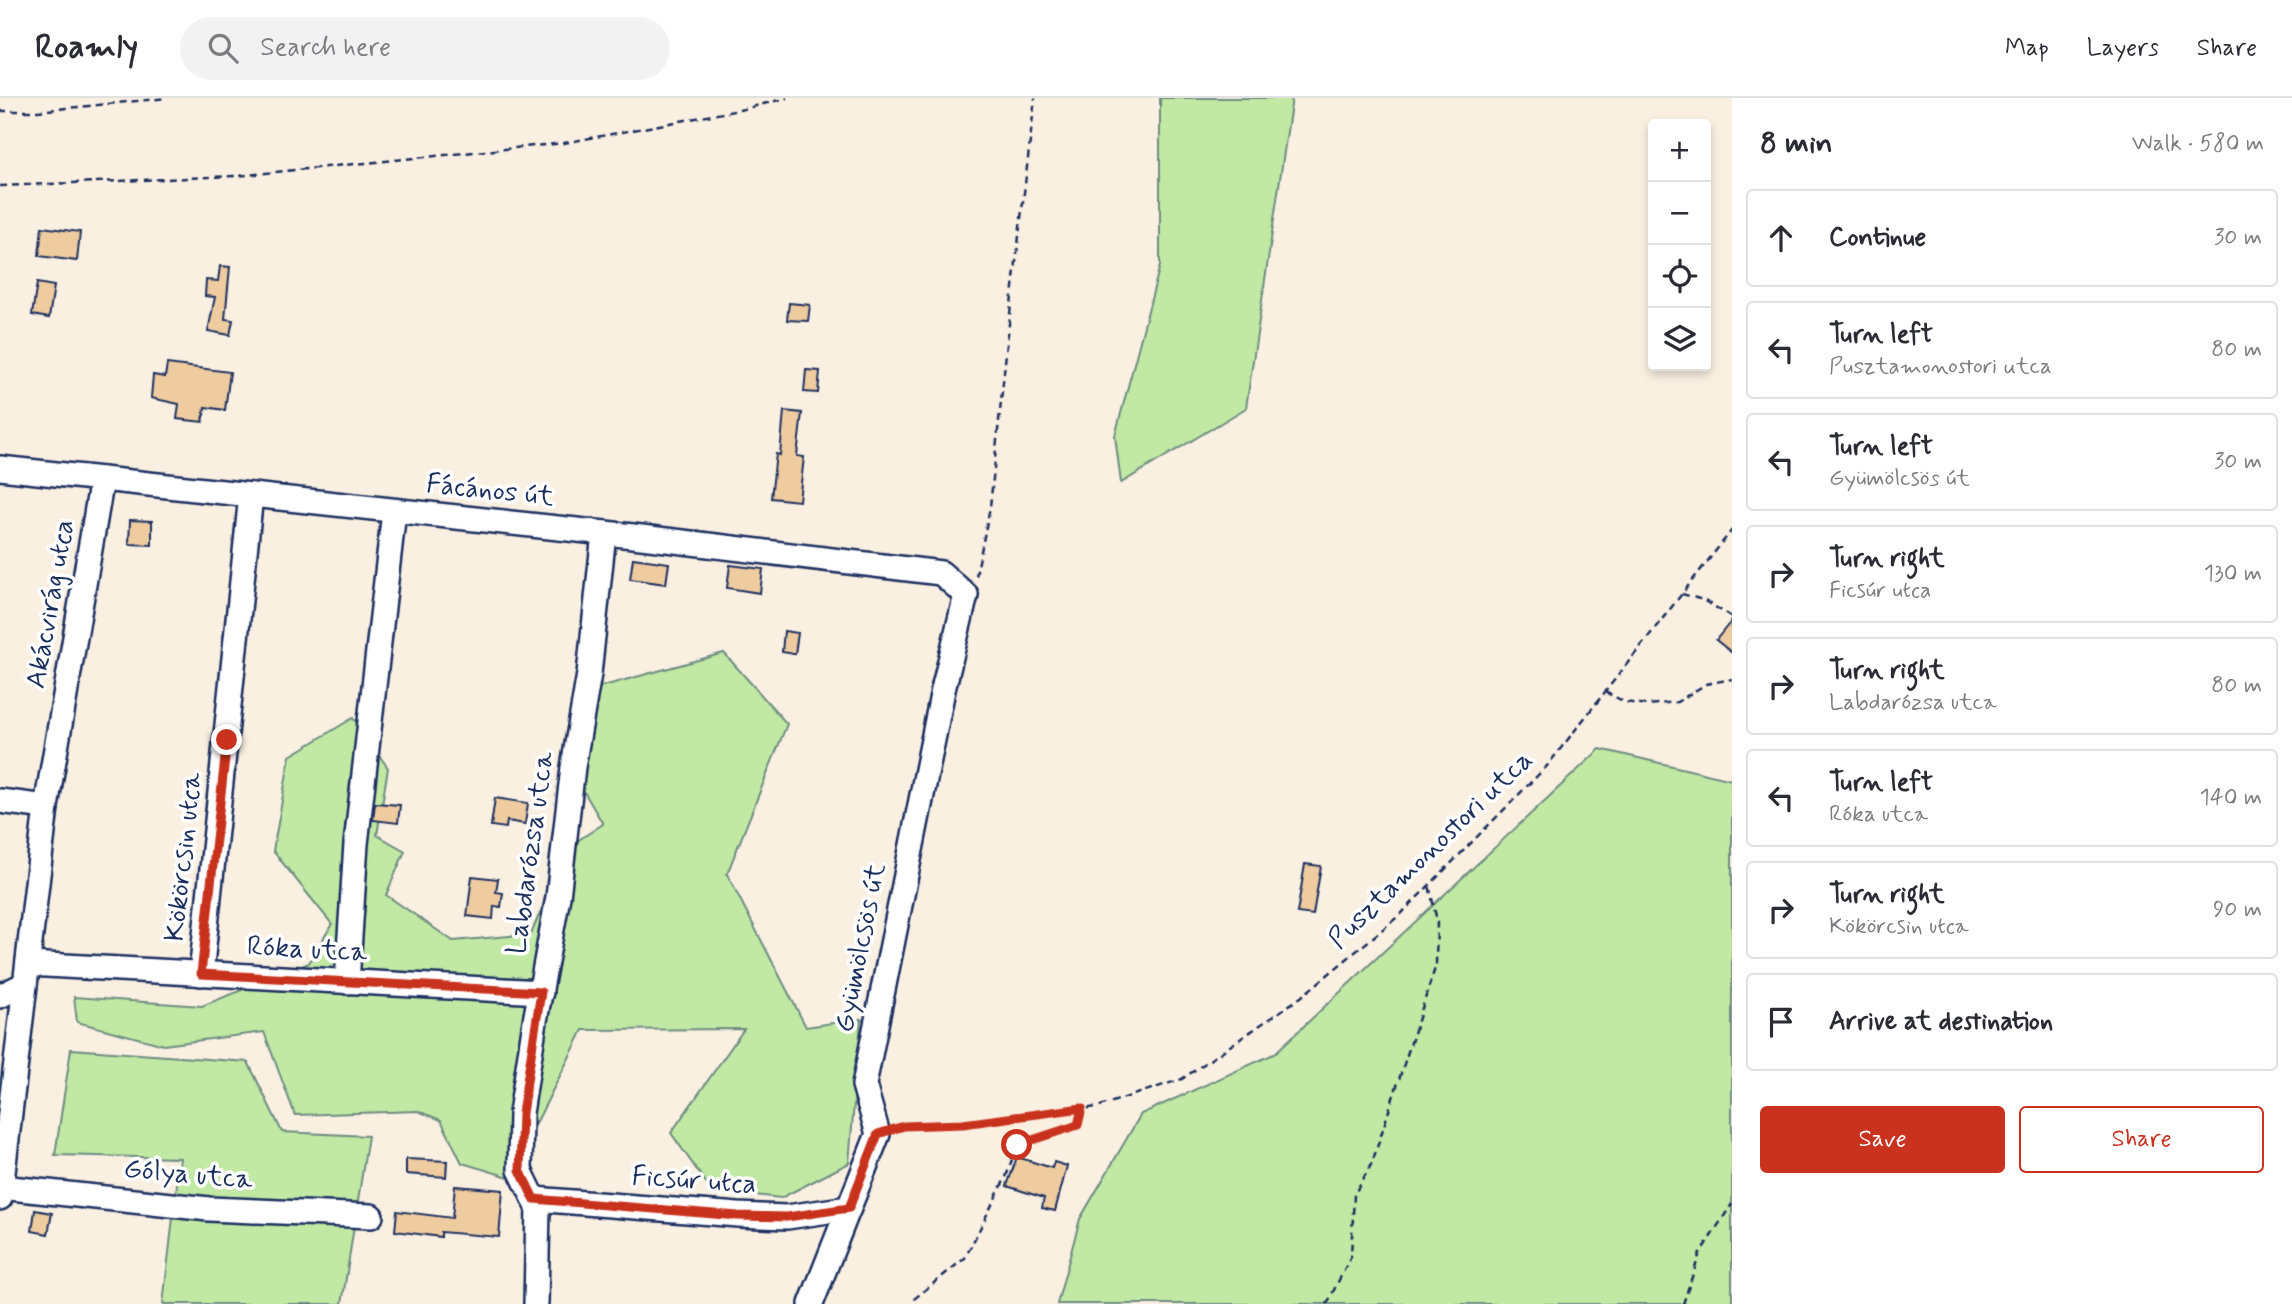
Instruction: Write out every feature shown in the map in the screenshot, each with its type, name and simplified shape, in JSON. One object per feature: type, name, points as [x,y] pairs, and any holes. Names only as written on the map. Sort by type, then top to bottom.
[{"type":"street","name":"Fácános út","points":[[0,468],[604,533],[941,573],[965,595]]},
{"type":"street","name":"Akácvirág utca","points":[[1,1193],[46,807],[102,479]]},
{"type":"street","name":"Kökörcsin utca","points":[[201,974],[251,495]]},
{"type":"street","points":[[346,982],[356,844],[394,511]]},
{"type":"street","name":"Labdarózsa utca","points":[[536,1304],[538,1207],[520,1170],[521,1124],[558,897],[573,766],[589,674],[604,533]]},
{"type":"street","name":"Gyümölcsös út","points":[[878,1134],[864,1085],[943,690],[965,595]]},
{"type":"street","points":[[0,801],[46,807]]},
{"type":"street","points":[[0,996],[27,974]]},
{"type":"street","name":"Róka utca","points":[[27,974],[201,974],[541,992]]},
{"type":"street","points":[[811,1304],[878,1134]]},
{"type":"street","name":"Gólya utca","points":[[1,1193],[209,1209],[371,1216]]},
{"type":"street","name":"Ficsúr utca","points":[[534,1199],[738,1216],[787,1217],[849,1208]]},
{"type":"path","points":[[0,111],[38,111],[167,98]]},
{"type":"path","points":[[0,186],[236,176],[564,143],[744,109],[786,98]]},
{"type":"path","points":[[965,595],[977,574],[990,507],[1035,98]]},
{"type":"path","name":"Pusztamonostori utca","points":[[878,1134],[904,1126],[963,1124],[1097,1107],[1182,1079],[1301,997],[1401,914],[1547,766],[1732,530]]},
{"type":"path","points":[[1682,594],[1703,600],[1732,617]]},
{"type":"path","points":[[1605,692],[1625,702],[1647,705],[1677,702],[1706,684],[1732,679]]},
{"type":"path","points":[[1327,1304],[1351,1256],[1354,1195],[1372,1163],[1436,965],[1437,921],[1429,885]]},
{"type":"path","points":[[914,1299],[965,1258],[1006,1177],[1017,1145],[1078,1125],[1082,1108]]},
{"type":"path","points":[[1683,1304],[1700,1253],[1732,1204]]},
{"type":"green space","points":[[1160,98],[1292,98],[1246,408],[1121,483],[1115,436],[1160,265]]},
{"type":"green space","points":[[724,653],[787,724],[727,874],[806,1027],[861,1019],[849,1163],[781,1198],[711,1190],[671,1133],[744,1029],[583,1030],[509,1177],[462,1163],[441,1120],[418,1111],[295,1115],[264,1032],[164,1045],[77,1022],[74,997],[202,1006],[309,963],[332,924],[273,851],[290,756],[353,718],[388,768],[377,835],[405,851],[386,895],[453,941],[531,934],[568,847],[603,824],[580,785],[592,689]]},
{"type":"green space","points":[[1600,749],[1732,780],[1732,1304],[1057,1304],[1080,1219],[1141,1114],[1274,1054]]},
{"type":"green space","points":[[71,1049],[248,1062],[282,1132],[368,1136],[342,1304],[163,1304],[180,1158],[55,1155]]},
{"type":"building","points":[[42,227],[80,232],[77,261],[39,256]]},
{"type":"building","points":[[220,266],[230,267],[225,319],[233,320],[230,335],[208,331],[215,297],[205,296],[206,280],[218,281]]},
{"type":"building","points":[[37,283],[54,286],[49,318],[32,315]]},
{"type":"building","points":[[789,303],[810,305],[808,321],[787,320]]},
{"type":"building","points":[[167,364],[230,372],[225,410],[205,407],[203,422],[177,419],[179,404],[151,398],[153,375],[165,377]]},
{"type":"building","points":[[806,370],[820,371],[818,393],[804,392]]},
{"type":"building","points":[[784,411],[802,413],[797,456],[804,457],[799,501],[771,498],[776,454],[780,455]]},
{"type":"building","points":[[130,520],[152,521],[152,545],[129,544]]},
{"type":"building","points":[[633,558],[669,563],[666,584],[630,579]]},
{"type":"building","points":[[730,565],[763,569],[760,593],[727,588]]},
{"type":"building","points":[[1732,620],[1732,653],[1716,640]]},
{"type":"building","points":[[784,631],[798,633],[795,654],[782,652]]},
{"type":"building","points":[[495,798],[528,803],[525,824],[507,821],[506,828],[491,826]]},
{"type":"building","points":[[375,803],[400,805],[398,823],[373,820]]},
{"type":"building","points":[[1305,864],[1321,866],[1313,915],[1297,913]]},
{"type":"building","points":[[472,876],[498,879],[496,892],[503,893],[501,907],[494,906],[493,919],[467,916]]},
{"type":"building","points":[[1017,1157],[1052,1168],[1054,1162],[1067,1166],[1055,1211],[1042,1208],[1044,1198],[1007,1186]]},
{"type":"building","points":[[406,1159],[447,1161],[446,1177],[406,1174]]},
{"type":"building","points":[[455,1186],[503,1190],[499,1237],[441,1232],[441,1237],[395,1231],[397,1211],[452,1218]]},
{"type":"building","points":[[35,1210],[52,1213],[48,1234],[32,1231]]},
{"type":"route","points":[[227,740],[201,974],[541,992],[522,1113],[520,1170],[534,1199],[738,1216],[787,1217],[849,1208],[878,1134],[904,1126],[963,1124],[1082,1108],[1078,1125],[1017,1145]]}]
